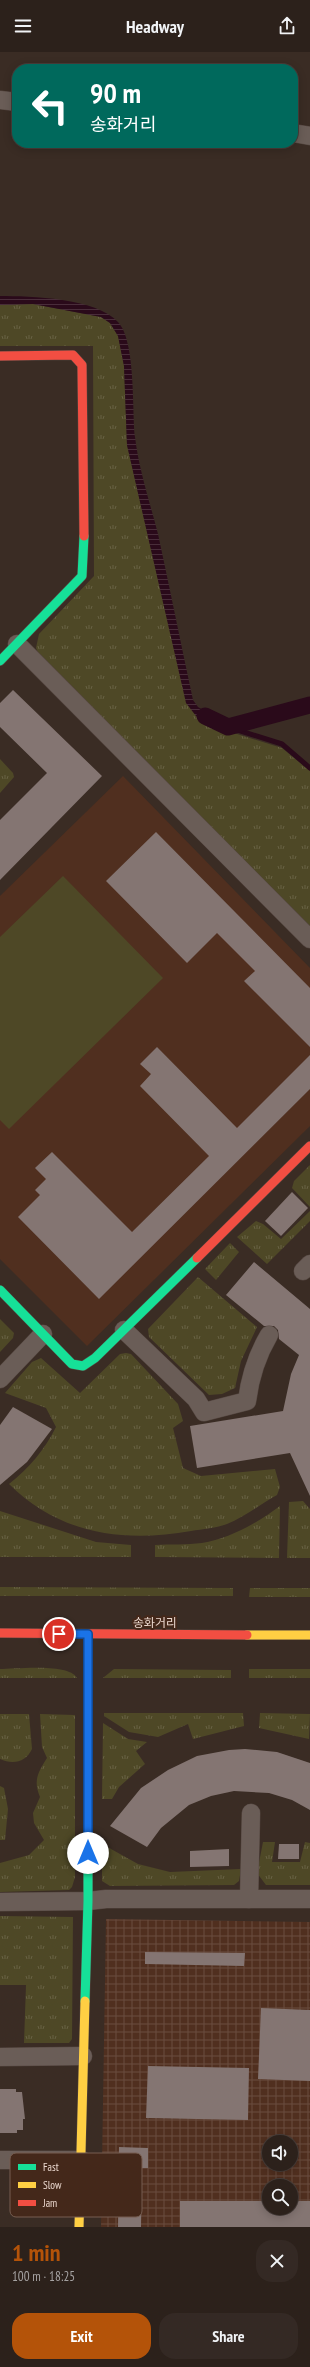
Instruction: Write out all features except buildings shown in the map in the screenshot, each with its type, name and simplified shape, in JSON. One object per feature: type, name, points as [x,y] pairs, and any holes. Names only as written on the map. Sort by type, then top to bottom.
[{"type":"street","points":[[0,100],[12,101]]},
{"type":"street","points":[[298,133],[310,136]]},
{"type":"street","points":[[0,356],[73,355],[82,365],[83,571],[77,582],[0,661]]},
{"type":"street","points":[[17,644],[310,939]]},
{"type":"street","points":[[0,1290],[72,1364],[83,1366],[95,1358],[124,1330],[310,1146]]},
{"type":"street","points":[[124,1330],[196,1399],[204,1412],[247,1401],[250,1379],[259,1351],[268,1335]]},
{"type":"street","points":[[0,1379],[43,1334]]},
{"type":"street","name":"송화거리","points":[[0,1633],[310,1635]]},
{"type":"street","points":[[82,2153],[83,2056],[88,1901],[88,1634]]},
{"type":"street","points":[[249,1899],[251,1813]]},
{"type":"street","points":[[0,1902],[88,1901],[106,1899],[310,1899]]},
{"type":"street","points":[[0,2057],[83,2056]]},
{"type":"street","points":[[79,2217],[79,2227]]},
{"type":"shaded area","points":[[0,296],[45,298],[79,303],[108,314],[118,322],[124,331],[128,344],[132,376],[134,425],[137,449],[158,534],[193,700],[198,707],[226,723],[225,729],[196,716],[186,703],[127,445],[124,366],[118,336],[110,323],[101,317],[33,304],[0,305]]},
{"type":"shaded area","points":[[123,776],[310,968],[310,1126],[87,1346],[0,1259],[0,896]]},
{"type":"shaded area","points":[[106,1919],[310,1922],[310,2227],[101,2227],[101,2217],[142,2217],[142,2153],[102,2153]]},
{"type":"green space","points":[[33,304],[101,317],[110,323],[118,336],[124,366],[127,445],[169,626],[196,716],[234,733],[282,748],[310,771],[310,926],[39,655],[36,648],[39,634],[94,576],[93,346],[0,346],[0,305]]},
{"type":"green space","points":[[0,759],[13,773],[14,777],[0,793]]},
{"type":"green space","points":[[63,876],[163,978],[9,1129],[0,1120],[0,937]]},
{"type":"green space","points":[[310,1165],[310,1207],[292,1188],[294,1181]]},
{"type":"green space","points":[[310,1211],[310,1221],[267,1264],[237,1237],[256,1221],[263,1224],[281,1239]]},
{"type":"green space","points":[[230,1243],[239,1252],[216,1280],[205,1269]]},
{"type":"green space","points":[[198,1277],[257,1327],[241,1361],[235,1388],[222,1394],[209,1395],[149,1337],[148,1329]]},
{"type":"green space","points":[[0,1319],[14,1333],[13,1338],[0,1352]]},
{"type":"green space","points":[[120,1354],[131,1354],[178,1404],[183,1421],[173,1428],[183,1468],[201,1476],[275,1469],[280,1487],[277,1495],[240,1518],[223,1525],[166,1534],[141,1536],[117,1535],[93,1531],[71,1524],[49,1514],[28,1501],[9,1484],[36,1458],[56,1427],[46,1408],[5,1393],[32,1362],[41,1358],[80,1393]]},
{"type":"green space","points":[[303,1501],[310,1509],[310,1558],[287,1558],[289,1502]]},
{"type":"green space","points":[[280,1506],[279,1558],[155,1557],[155,1545],[202,1543],[223,1538],[253,1524]]},
{"type":"green space","points":[[0,1511],[96,1542],[131,1545],[131,1557],[0,1557]]},
{"type":"green space","points":[[0,1587],[233,1588],[233,1596],[0,1596]]},
{"type":"green space","points":[[250,1588],[310,1588],[310,1597],[249,1597]]},
{"type":"green space","points":[[42,1668],[64,1670],[72,1673],[77,1678],[0,1678],[0,1669]]},
{"type":"green space","points":[[114,1669],[231,1670],[231,1678],[103,1678]]},
{"type":"green space","points":[[249,1669],[310,1669],[310,1678],[249,1678]]},
{"type":"green space","points":[[104,1713],[243,1713],[244,1726],[193,1739],[188,1724],[158,1737],[129,1732],[104,1716]]},
{"type":"green space","points":[[260,1713],[310,1714],[309,1739],[259,1728]]},
{"type":"green space","points":[[0,1714],[29,1714],[32,1749],[26,1757],[19,1761],[10,1762],[0,1759]]},
{"type":"green space","points":[[40,1714],[75,1715],[75,1877],[72,1887],[69,1890],[0,1892],[0,1863],[29,1855],[44,1840],[34,1823],[33,1813],[40,1797],[37,1786],[38,1777],[47,1758],[42,1747]]},
{"type":"green space","points":[[103,1723],[128,1739],[147,1742],[136,1751],[145,1764],[119,1787],[112,1799],[102,1799]]},
{"type":"green space","points":[[0,1786],[4,1788],[8,1809],[5,1840],[0,1840]]},
{"type":"green space","points":[[263,1842],[275,1842],[272,1862],[300,1862],[305,1842],[310,1843],[310,1885],[266,1885],[257,1873]]},
{"type":"green space","points":[[102,1844],[138,1864],[170,1872],[241,1869],[239,1881],[234,1885],[110,1886],[102,1881]]},
{"type":"green space","points":[[0,1916],[73,1917],[72,2039],[69,2043],[24,2043],[26,1985],[0,1985]]},
{"type":"waterway","points":[[205,716],[228,727],[310,705]]},
{"type":"waterway","points":[[228,727],[282,744],[310,768]]},
{"type":"traffic: fast","points":[[0,661],[82,576],[84,536]]},
{"type":"traffic: fast","points":[[0,1290],[72,1364],[83,1366],[95,1358],[197,1258]]},
{"type":"traffic: fast","points":[[85,2001],[88,1901],[88,1732]]},
{"type":"traffic: slow","points":[[88,1634],[88,1732]]},
{"type":"traffic: slow","points":[[247,1635],[310,1635]]},
{"type":"traffic: slow","points":[[81,2153],[85,2001]]},
{"type":"traffic: slow","points":[[79,2217],[79,2227]]},
{"type":"traffic: jam","points":[[0,356],[73,355],[82,365],[84,536]]},
{"type":"traffic: jam","points":[[197,1258],[310,1146]]},
{"type":"traffic: jam","points":[[0,1633],[247,1635]]},
{"type":"route","points":[[59,1634],[88,1634],[88,1853]]}]
